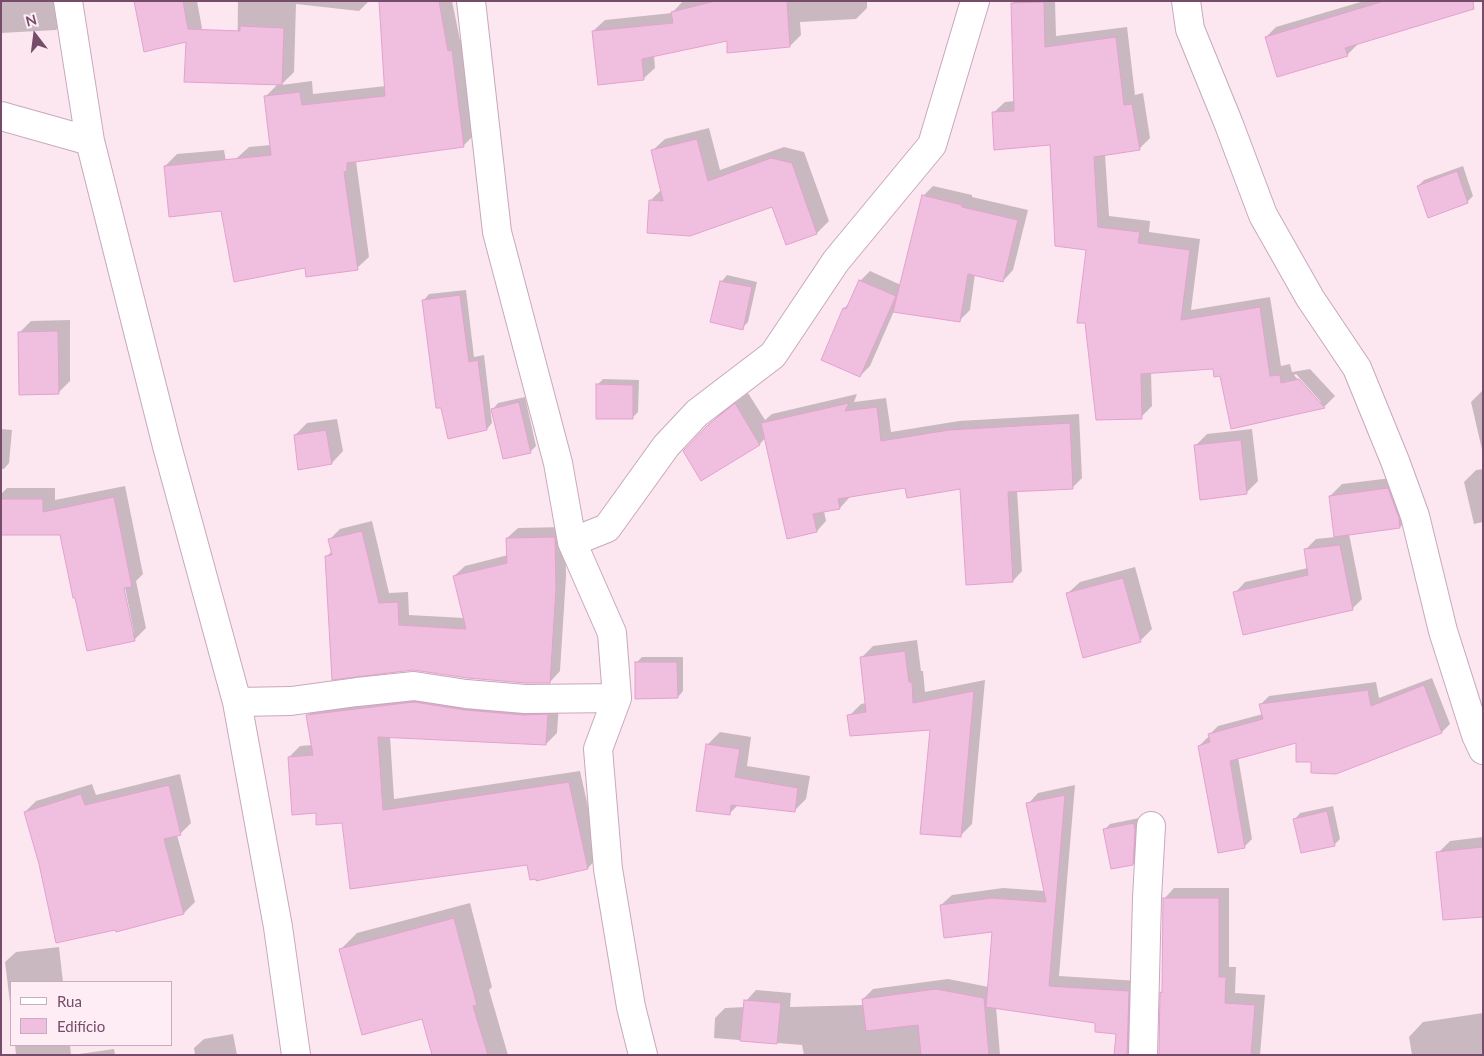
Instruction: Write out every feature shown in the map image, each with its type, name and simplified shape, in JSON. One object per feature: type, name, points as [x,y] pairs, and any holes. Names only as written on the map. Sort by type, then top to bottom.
[{"type":"street","points":[[68,1],[90,141],[167,446],[237,702],[278,927],[296,1055]]},
{"type":"street","points":[[471,1],[497,232],[558,463],[572,542],[612,632],[617,698],[598,749],[608,869],[630,1007],[643,1055]]},
{"type":"street","points":[[572,542],[608,528],[666,446],[697,413],[772,355],[836,261],[932,145],[975,1]]},
{"type":"street","points":[[1186,1],[1190,29],[1263,215],[1310,298],[1357,368],[1395,461],[1414,516],[1443,631],[1476,735],[1483,750]]},
{"type":"street","points":[[1,116],[90,141]]},
{"type":"street","points":[[237,702],[291,701],[414,686],[466,694],[525,699],[617,698]]},
{"type":"street","points":[[1143,1055],[1151,826]]},
{"type":"building","points":[[134,1],[183,1],[188,29],[240,31],[240,26],[284,28],[282,85],[184,82],[186,42],[144,52]]},
{"type":"building","points":[[379,1],[439,1],[448,51],[452,50],[464,147],[347,163],[347,171],[344,172],[358,270],[306,277],[305,268],[234,282],[221,211],[169,217],[164,166],[271,155],[264,96],[300,92],[302,105],[385,96]]},
{"type":"building","points":[[715,1],[787,1],[790,47],[727,53],[727,41],[642,59],[644,80],[598,85],[592,31],[673,23],[671,12]]},
{"type":"building","points":[[1384,1],[1473,1],[1474,9],[1345,48],[1348,56],[1277,77],[1265,37]]},
{"type":"building","points":[[1044,2],[1045,47],[1116,37],[1124,105],[1132,104],[1140,150],[1094,157],[1098,227],[1140,232],[1138,243],[1190,250],[1181,320],[1260,307],[1270,376],[1280,375],[1281,383],[1299,379],[1325,408],[1231,429],[1220,376],[1214,377],[1213,369],[1141,374],[1142,419],[1096,420],[1085,323],[1077,323],[1086,250],[1055,246],[1050,145],[994,150],[992,112],[1014,111],[1011,3]]},
{"type":"building","points":[[697,139],[708,181],[771,158],[792,163],[817,234],[786,245],[772,207],[690,236],[647,233],[649,200],[663,201],[651,150]]},
{"type":"building","points":[[1457,171],[1468,203],[1428,218],[1417,186]]},
{"type":"building","points":[[922,195],[962,205],[962,207],[1018,220],[1003,282],[968,274],[960,322],[893,312]]},
{"type":"building","points":[[859,280],[896,296],[860,377],[821,360],[843,308],[846,309]]},
{"type":"building","points":[[720,281],[752,287],[743,330],[710,322]]},
{"type":"building","points":[[460,295],[469,362],[478,360],[487,430],[448,439],[441,408],[436,408],[422,300]]},
{"type":"building","points":[[58,331],[59,394],[19,395],[18,332]]},
{"type":"building","points":[[596,384],[633,385],[633,419],[596,419]]},
{"type":"building","points":[[519,402],[531,453],[503,459],[491,409]]},
{"type":"building","points":[[735,403],[760,445],[701,481],[683,451],[708,425]]},
{"type":"building","points":[[849,403],[845,411],[877,407],[881,441],[949,430],[1070,423],[1073,489],[1008,492],[1013,582],[966,585],[960,489],[907,498],[905,488],[838,499],[840,509],[813,514],[817,532],[787,539],[761,423]]},
{"type":"building","points":[[326,430],[332,464],[298,470],[294,435]]},
{"type":"building","points":[[1241,440],[1247,494],[1200,500],[1194,445]]},
{"type":"building","points":[[1388,488],[1399,518],[1400,528],[1334,537],[1329,496]]},
{"type":"building","points":[[114,497],[132,587],[124,588],[135,641],[87,651],[75,598],[73,598],[60,535],[1,535],[1,499],[43,499],[43,512]]},
{"type":"building","points":[[362,531],[379,603],[398,602],[399,625],[466,629],[453,576],[507,563],[506,538],[555,537],[556,588],[550,683],[468,678],[413,670],[332,680],[325,556],[332,555],[328,539]]},
{"type":"building","points":[[1340,545],[1353,610],[1243,635],[1233,592],[1308,575],[1304,549]]},
{"type":"building","points":[[1123,578],[1141,642],[1083,658],[1066,593]]},
{"type":"building","points":[[905,651],[909,682],[912,682],[913,703],[974,691],[961,837],[920,834],[930,730],[850,736],[847,715],[866,712],[860,657]]},
{"type":"building","points":[[635,662],[677,662],[678,698],[635,699]]},
{"type":"building","points":[[1424,685],[1442,733],[1336,774],[1311,773],[1311,762],[1296,762],[1296,743],[1230,761],[1245,848],[1218,853],[1198,746],[1210,742],[1208,734],[1263,719],[1259,704],[1368,690],[1371,706]]},
{"type":"building","points":[[414,702],[465,710],[524,715],[548,714],[546,745],[378,737],[383,810],[569,782],[588,869],[536,881],[536,879],[530,880],[527,865],[350,889],[342,823],[316,825],[316,813],[292,815],[288,757],[313,755],[306,715]]},
{"type":"building","points":[[706,744],[740,749],[735,777],[798,788],[795,812],[731,805],[730,815],[696,811]]},
{"type":"building","points":[[169,785],[181,835],[164,839],[184,914],[116,932],[115,930],[56,943],[39,864],[24,812],[81,794],[85,805]]},
{"type":"building","points":[[1065,795],[1049,986],[1129,991],[1127,1055],[1114,1055],[1116,1034],[1095,1032],[1095,1023],[986,1007],[992,932],[944,938],[940,905],[992,898],[1046,902],[1026,803]]},
{"type":"building","points":[[1327,811],[1335,846],[1301,853],[1293,819]]},
{"type":"building","points":[[1134,823],[1133,865],[1111,869],[1103,829]]},
{"type":"building","points":[[1483,847],[1483,917],[1443,920],[1436,852]]},
{"type":"building","points":[[1163,898],[1219,898],[1219,977],[1226,977],[1225,1003],[1255,1005],[1251,1055],[1159,1055]]},
{"type":"building","points":[[454,918],[477,1005],[473,1006],[488,1055],[432,1055],[422,1019],[362,1035],[339,949]]},
{"type":"building","points":[[936,989],[984,998],[989,1055],[921,1055],[918,1025],[866,1031],[862,999]]},
{"type":"building","points":[[744,1000],[781,1003],[777,1044],[740,1041]]}]
